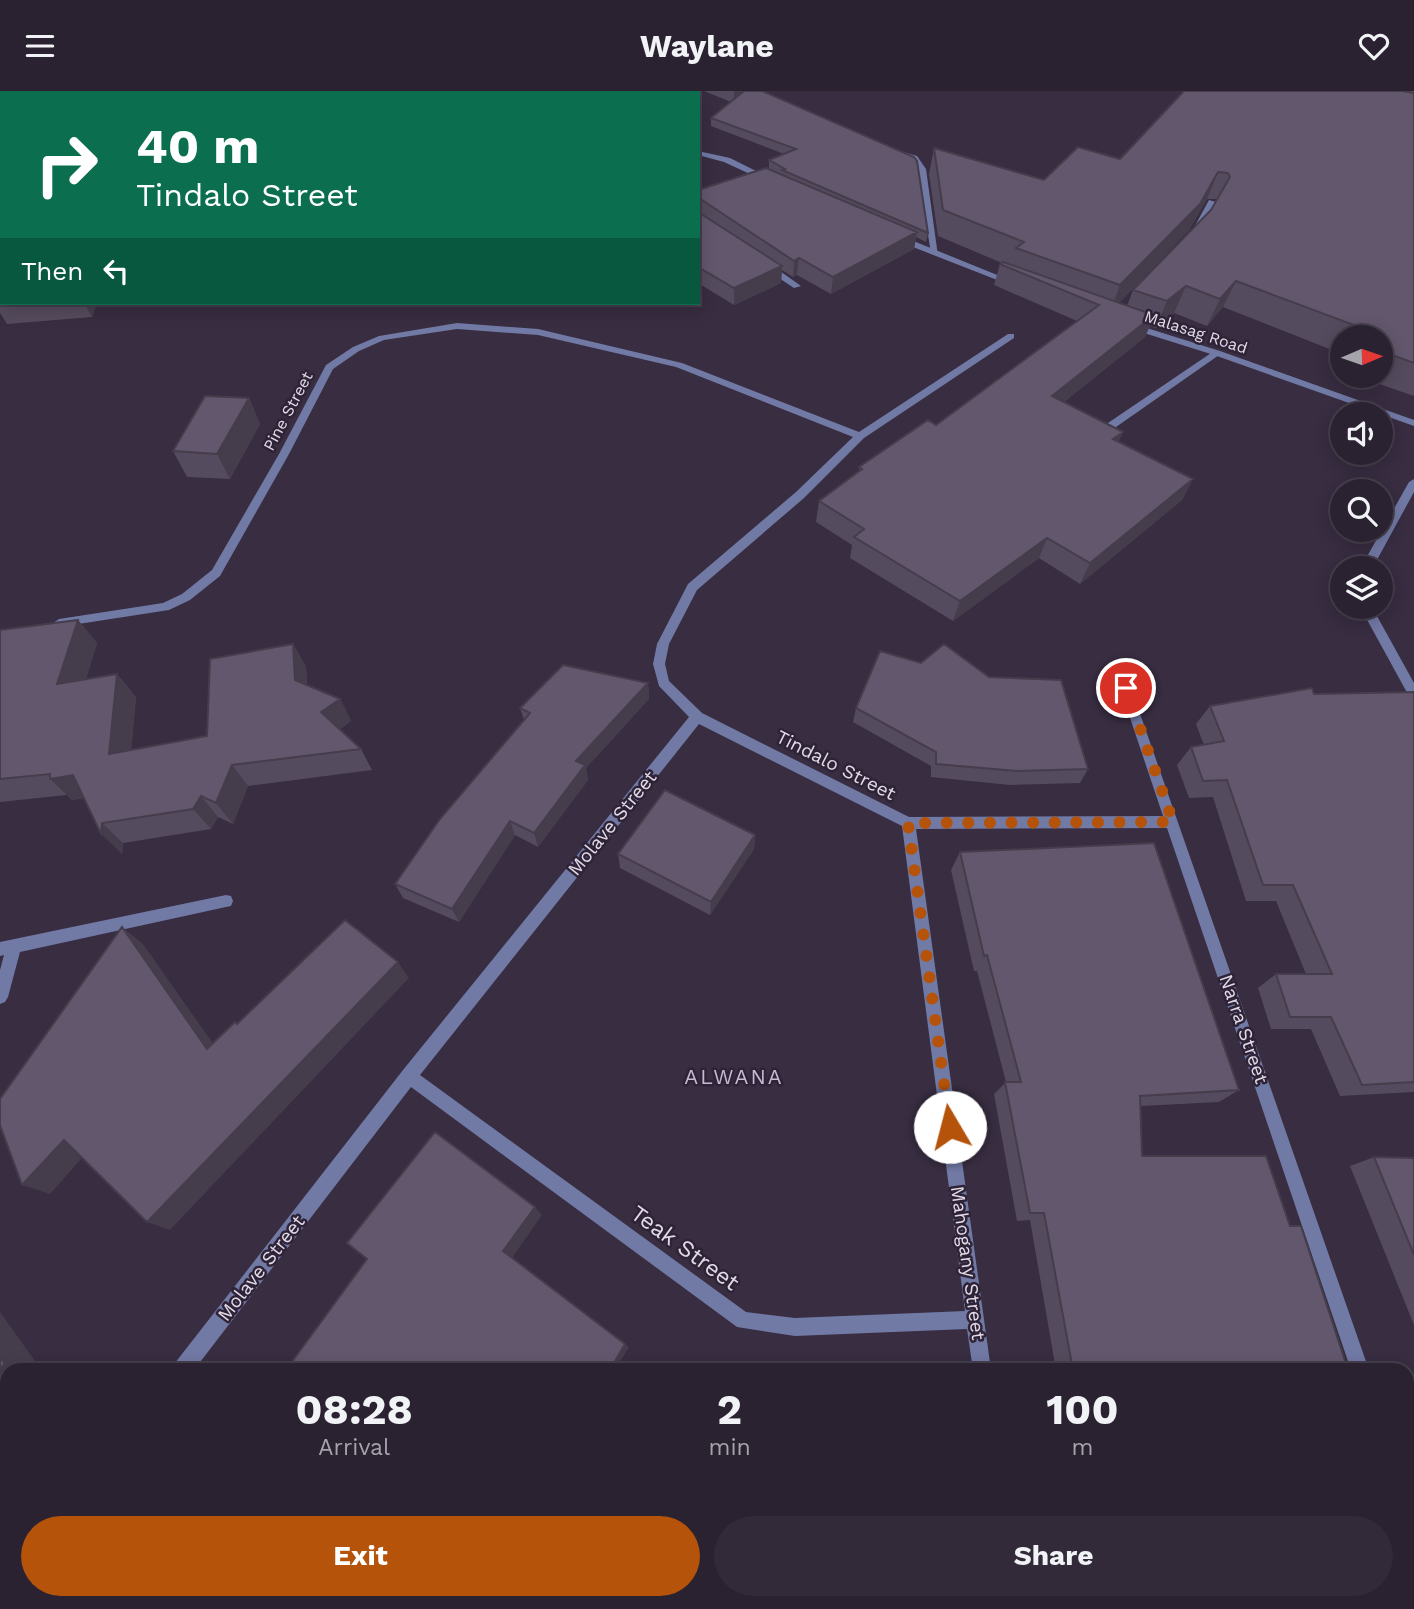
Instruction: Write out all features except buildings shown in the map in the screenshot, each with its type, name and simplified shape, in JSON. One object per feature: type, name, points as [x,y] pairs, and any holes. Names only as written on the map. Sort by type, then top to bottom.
[{"type":"street","points":[[897,150],[914,158],[922,169],[934,254]]},
{"type":"street","points":[[700,153],[727,160],[774,182]]},
{"type":"street","points":[[1187,242],[1212,202]]},
{"type":"street","points":[[885,232],[934,254],[1023,287]]},
{"type":"street","points":[[763,263],[797,286]]},
{"type":"street","name":"Malasag Road","points":[[1125,324],[1217,353],[1414,423]]},
{"type":"street","name":"Pine Street","points":[[41,625],[165,607],[186,597],[216,573],[284,454],[329,367],[356,349],[382,338],[457,325],[538,332],[678,365],[860,436]]},
{"type":"street","points":[[697,717],[663,683],[659,664],[663,645],[692,587],[800,495],[860,436],[1012,336]]},
{"type":"street","points":[[1112,425],[1217,353]]},
{"type":"street","points":[[1373,556],[1414,482]]},
{"type":"street","points":[[1373,619],[1414,695]]},
{"type":"street","name":"Narra Street","points":[[1126,688],[1358,1363]]},
{"type":"street","name":"Tindalo Street","points":[[697,717],[908,823],[1173,822]]},
{"type":"street","name":"Molave Street","points":[[187,1363],[409,1076],[697,717]]},
{"type":"street","name":"Mahogany Street","points":[[908,823],[981,1363]]},
{"type":"street","points":[[0,996],[7,947],[226,901]]},
{"type":"street","name":"Teak Street","points":[[409,1076],[743,1321],[794,1327],[976,1320]]},
{"type":"district","name":"ALWANA","points":[[734,1076]]},
{"type":"route","points":[[950,1127],[908,823],[1173,822],[1126,688]]}]
